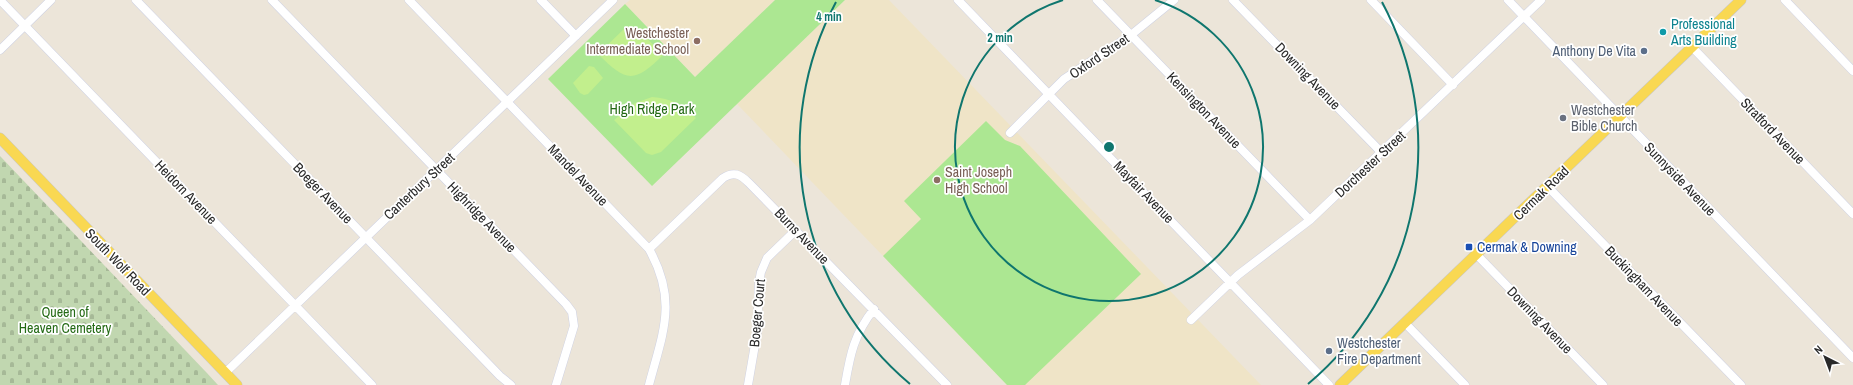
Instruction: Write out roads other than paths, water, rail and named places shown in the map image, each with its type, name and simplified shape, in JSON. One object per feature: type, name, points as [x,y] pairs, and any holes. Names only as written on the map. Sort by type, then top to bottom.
[{"type":"main road","name":"Cermak Road","points":[[1340,385],[1742,0]]},
{"type":"main road","name":"South Wolf Road","points":[[0,138],[237,385]]},
{"type":"street","name":"Heidorn Avenue","points":[[0,0],[372,385]]},
{"type":"street","points":[[0,50],[51,0]]},
{"type":"street","name":"Boeger Avenue","points":[[136,0],[511,385]]},
{"type":"street","name":"Highridge Avenue","points":[[272,0],[566,304],[572,312],[574,326],[556,385]]},
{"type":"street","name":"Mandel Avenue","points":[[409,0],[649,249],[662,280],[666,312],[665,326],[649,385]]},
{"type":"street","points":[[541,0],[576,36]]},
{"type":"street","name":"Canterbury Street","points":[[225,373],[613,0]]},
{"type":"street","name":"Mayfair Avenue","points":[[958,0],[1231,281],[1329,385]]},
{"type":"street","name":"Kensington Avenue","points":[[1098,0],[1310,220]]},
{"type":"street","name":"Oxford Street","points":[[1010,133],[1050,95],[1064,79],[1131,35],[1174,0]]},
{"type":"street","name":"Downing Avenue","points":[[1233,0],[1382,153]]},
{"type":"street","points":[[1371,0],[1453,85]]},
{"type":"street","name":"Sunnyside Avenue","points":[[1508,0],[1853,358]]},
{"type":"street","name":"Dorchester Street","points":[[1191,320],[1231,281],[1310,220],[1542,0]]},
{"type":"street","points":[[1785,0],[1853,71]]},
{"type":"street","name":"Stratford Avenue","points":[[1692,47],[1853,214]]},
{"type":"street","name":"Burns Avenue","points":[[649,249],[722,178],[730,173],[737,173],[743,176],[947,385]]},
{"type":"street","name":"Buckingham Avenue","points":[[1548,186],[1741,385]]},
{"type":"street","name":"Boeger Court","points":[[748,385],[757,333],[758,282],[760,272],[767,258],[796,230]]},
{"type":"street","name":"Downing Avenue","points":[[1476,255],[1603,385]]},
{"type":"street","points":[[845,385],[850,354],[857,334],[874,309]]},
{"type":"street","points":[[1405,324],[1465,385]]},
{"type":"place","name":"Professional Arts Building","points":[[1663,32]]},
{"type":"place","name":"Westchester Intermediate School","points":[[697,41]]},
{"type":"place","name":"Anthony De Vita","points":[[1644,51]]},
{"type":"place","name":"Westchester Bible Church","points":[[1563,118]]},
{"type":"place","name":"Saint Joseph High School","points":[[937,180]]},
{"type":"place","name":"Cermak & Downing","points":[[1469,247]]},
{"type":"place","name":"Westchester Fire Department","points":[[1329,351]]},
{"type":"park label","name":"High Ridge Park","points":[[652,109]]},
{"type":"park label","name":"Queen of Heaven Cemetery","points":[[65,320]]}]
